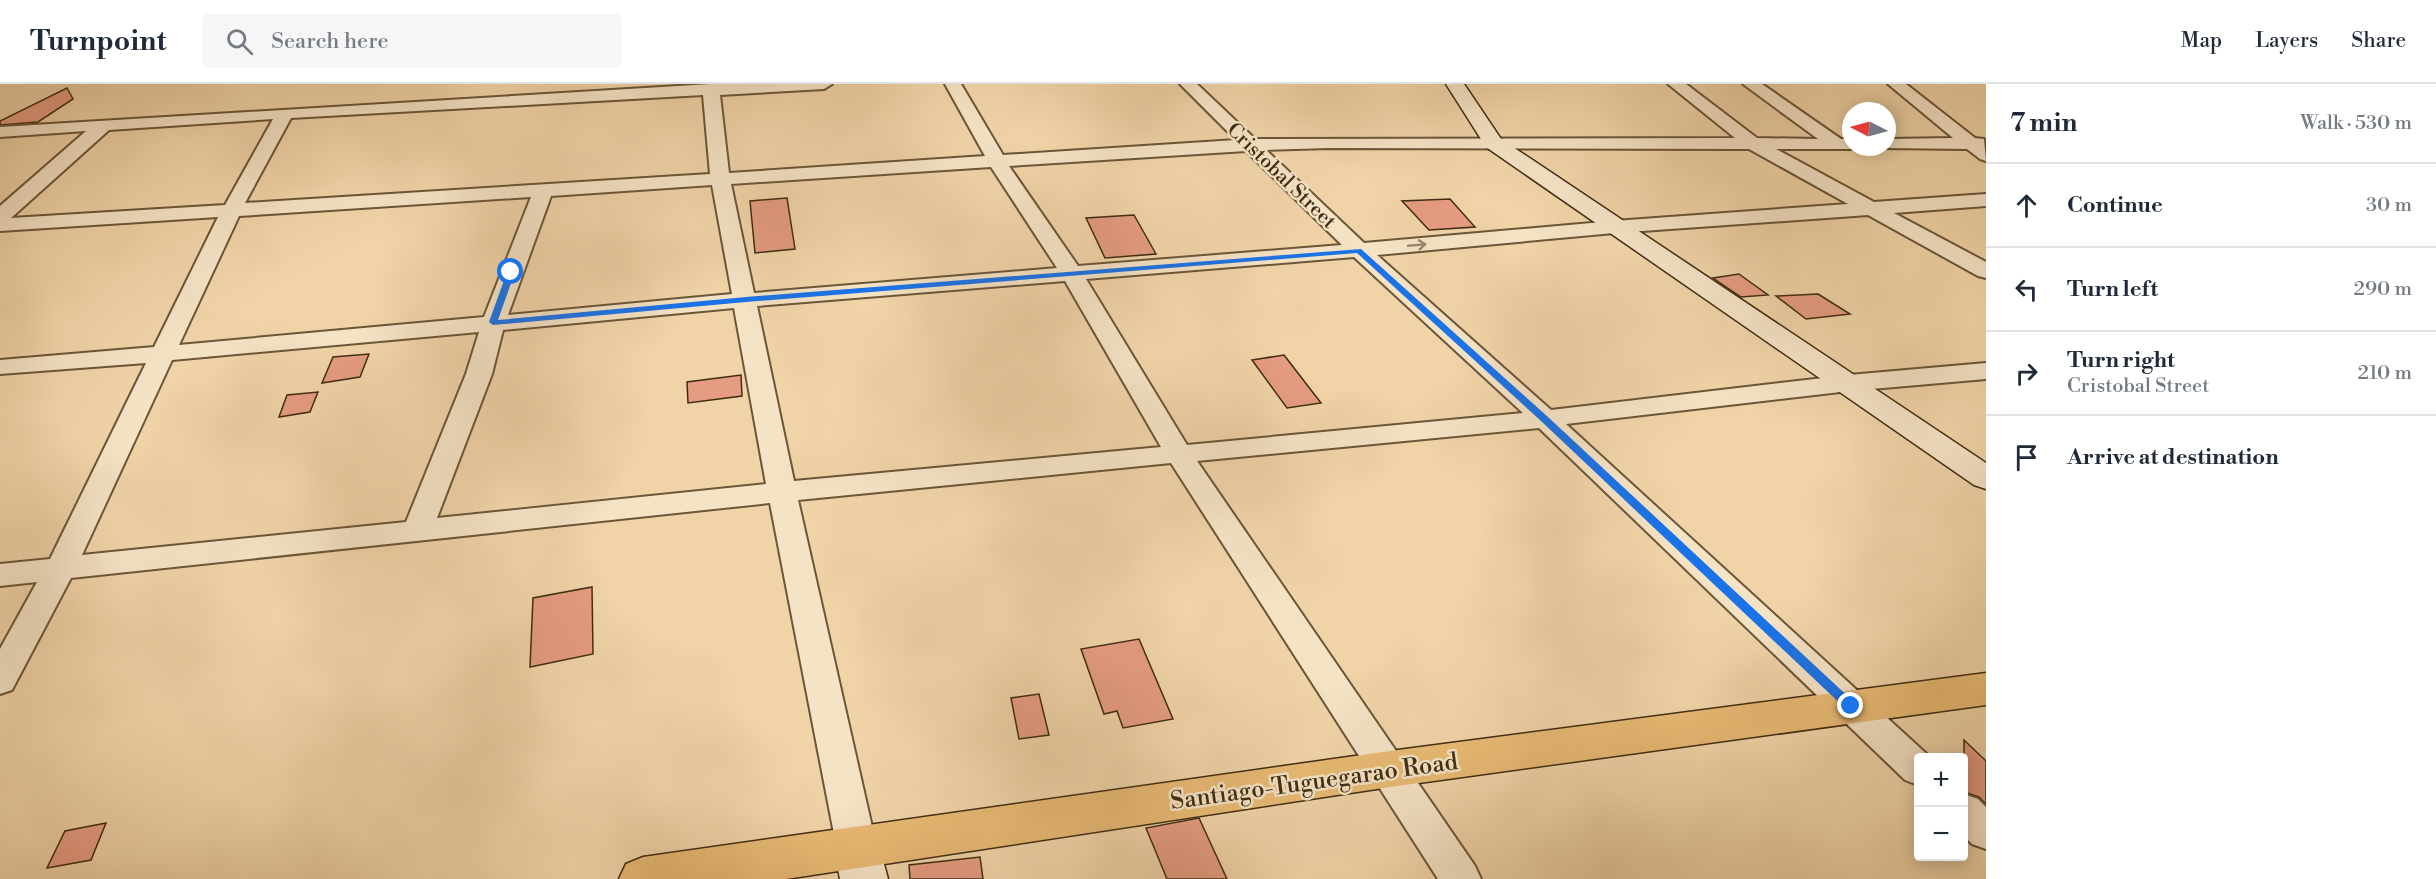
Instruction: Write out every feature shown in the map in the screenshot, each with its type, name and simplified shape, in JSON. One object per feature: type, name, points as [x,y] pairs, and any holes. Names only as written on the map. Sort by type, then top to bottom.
[{"type":"highway","name":"Santiago-Tuguegarao Road","points":[[643,879],[860,864],[1390,769],[1986,689]]},
{"type":"main road","points":[[1455,84],[1493,143],[1986,478]]},
{"type":"street","points":[[0,132],[285,113],[824,84]]},
{"type":"street","points":[[953,84],[996,160],[1072,274],[1179,455],[1461,879]]},
{"type":"street","name":"Cristobal Street","points":[[1188,84],[1359,250],[1545,419],[1914,765]]},
{"type":"street","points":[[1676,84],[1753,144],[1864,207],[1986,271]]},
{"type":"street","points":[[1751,84],[1842,143]]},
{"type":"street","points":[[1896,84],[1978,143],[1986,155]]},
{"type":"street","points":[[711,89],[720,178],[746,300],[782,492],[860,864]]},
{"type":"street","points":[[0,680],[61,568],[231,211],[285,113]]},
{"type":"street","points":[[0,217],[104,125]]},
{"type":"street","points":[[1896,144],[1978,143]]},
{"type":"street","points":[[0,225],[1251,145],[1842,144]]},
{"type":"street","points":[[417,531],[479,374],[493,322],[544,189]]},
{"type":"street","points":[[0,367],[746,300],[1614,227],[1864,207],[1986,200]]},
{"type":"street","points":[[0,574],[782,492],[1545,419],[1849,383],[1986,371]]},
{"type":"street","points":[[1968,815],[1986,832]]},
{"type":"building","points":[[67,88],[73,99],[38,122],[0,125],[0,121]]},
{"type":"building","points":[[787,198],[795,249],[755,253],[750,201]]},
{"type":"building","points":[[1450,199],[1475,227],[1429,230],[1402,201]]},
{"type":"building","points":[[1134,215],[1156,254],[1105,258],[1086,218]]},
{"type":"building","points":[[1739,274],[1768,295],[1741,297],[1713,278]]},
{"type":"building","points":[[1818,294],[1850,314],[1806,319],[1776,296]]},
{"type":"building","points":[[369,354],[360,377],[322,383],[333,357]]},
{"type":"building","points":[[1284,355],[1321,403],[1287,408],[1252,360]]},
{"type":"building","points":[[741,375],[742,396],[688,403],[687,382]]},
{"type":"building","points":[[318,392],[310,412],[279,417],[287,395]]},
{"type":"building","points":[[592,587],[593,654],[530,667],[533,598]]},
{"type":"building","points":[[1139,639],[1173,719],[1123,728],[1117,711],[1104,714],[1081,649]]},
{"type":"building","points":[[1039,694],[1049,735],[1019,739],[1011,698]]},
{"type":"building","points":[[1964,740],[1986,761],[1986,804],[1979,797],[1968,793],[1968,753],[1964,753]]},
{"type":"building","points":[[1199,818],[1227,879],[1167,879],[1146,828]]},
{"type":"building","points":[[106,823],[91,860],[47,868],[65,831]]},
{"type":"building","points":[[980,857],[983,879],[910,879],[909,865]]},
{"type":"route","points":[[511,272],[493,322],[1359,250],[1545,419],[1851,706]]}]
